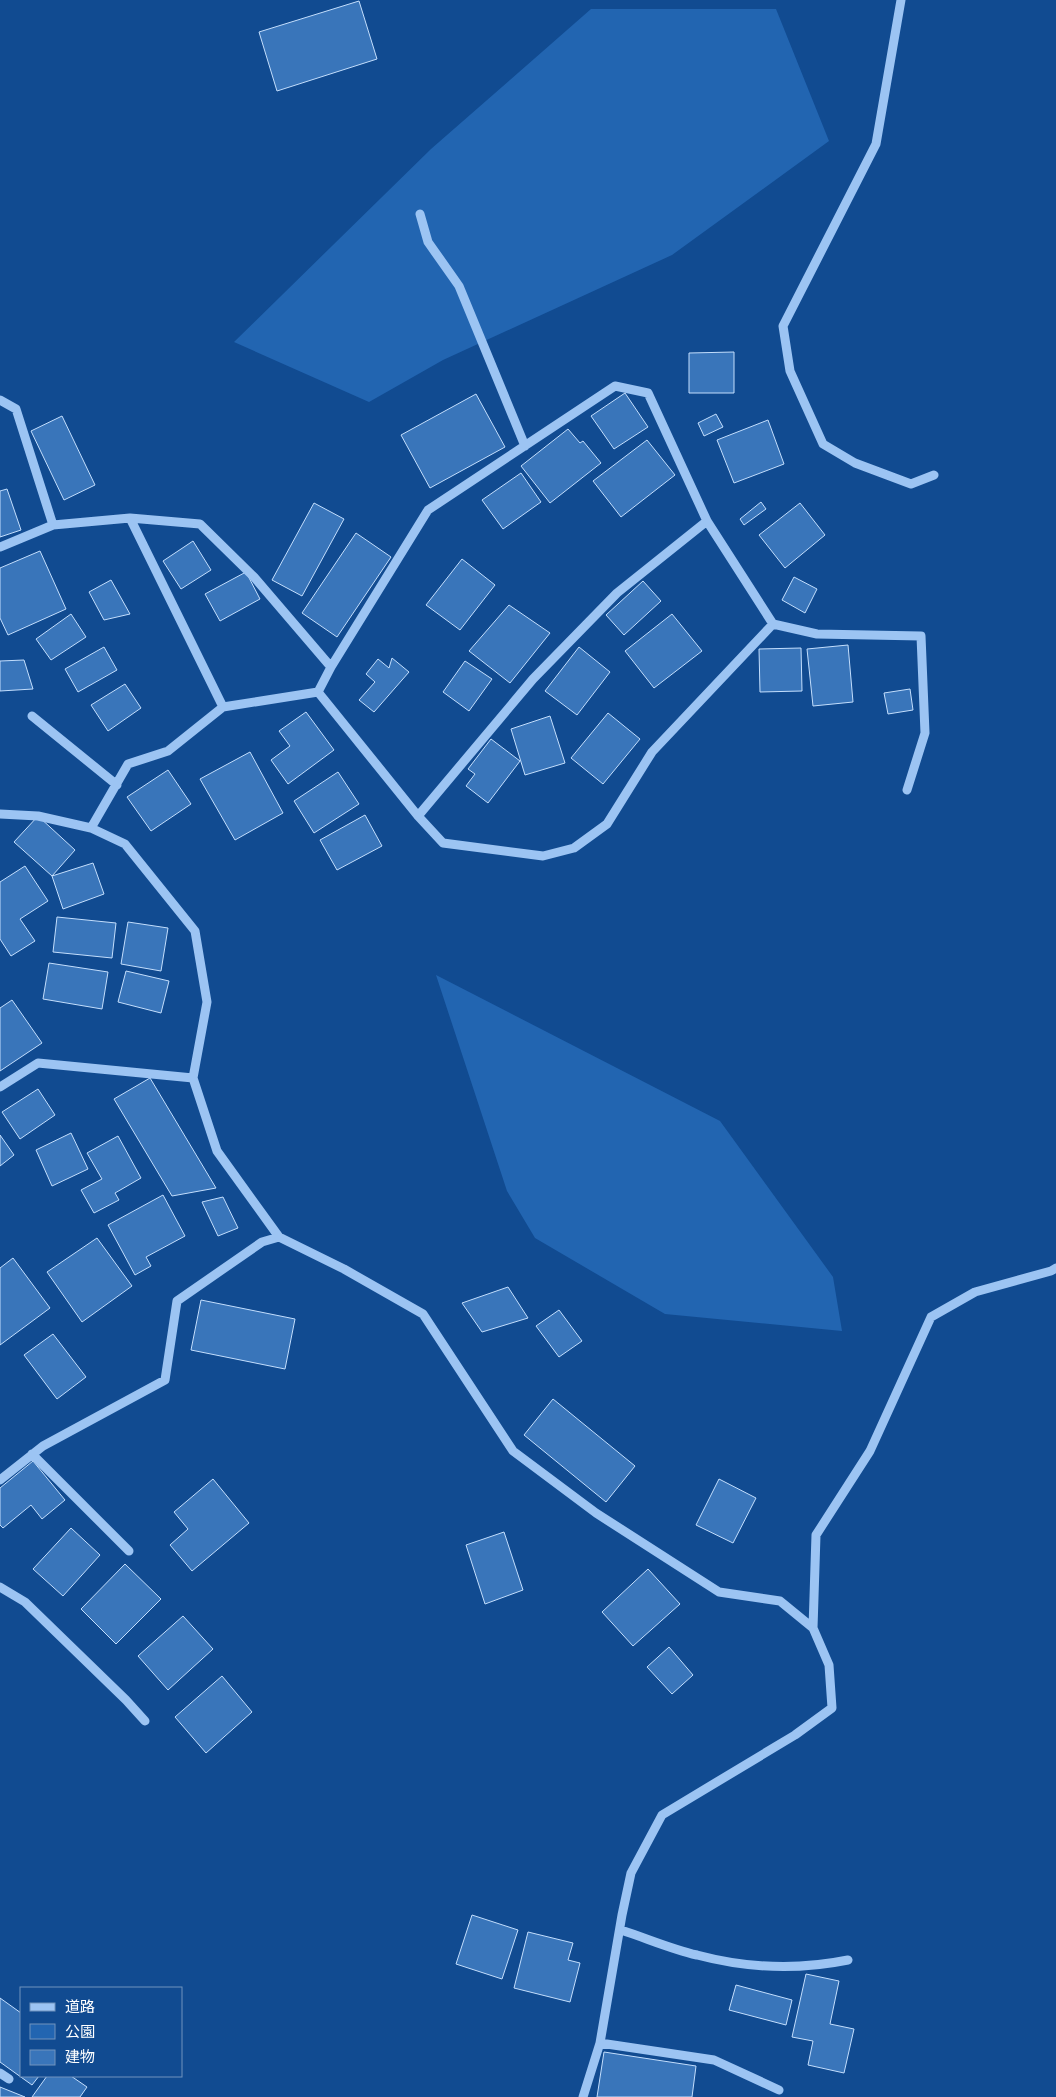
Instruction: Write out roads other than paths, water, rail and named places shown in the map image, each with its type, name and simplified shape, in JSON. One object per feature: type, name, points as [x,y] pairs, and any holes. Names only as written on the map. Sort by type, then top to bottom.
[{"type":"street","points":[[902,0],[876,144],[783,326],[790,371],[823,444],[855,463],[911,484],[934,476]]},
{"type":"street","points":[[420,214],[428,242],[459,286],[525,446]]},
{"type":"street","points":[[318,692],[331,667],[428,510],[615,386],[648,393],[707,521],[773,624],[817,634],[921,636],[925,733],[907,790]]},
{"type":"street","points":[[0,400],[16,410],[53,525]]},
{"type":"street","points":[[0,546],[53,525],[130,518],[200,524],[254,577],[331,667]]},
{"type":"street","points":[[130,518],[223,707]]},
{"type":"street","points":[[418,816],[533,679],[617,593],[707,521]]},
{"type":"street","points":[[318,692],[418,816],[443,843],[543,856],[574,848],[607,824],[652,752],[773,624]]},
{"type":"street","points":[[91,828],[128,764],[168,751],[223,707],[318,692]]},
{"type":"street","points":[[32,716],[116,784]]},
{"type":"street","points":[[0,814],[38,816],[91,828],[125,844],[196,931],[207,1002],[193,1078],[217,1151],[279,1237],[344,1270],[423,1314],[513,1451],[596,1513],[719,1592],[780,1601],[813,1628]]},
{"type":"street","points":[[0,1087],[38,1064],[193,1078]]},
{"type":"street","points":[[0,1480],[43,1446],[165,1380],[177,1301],[262,1242],[279,1237]]},
{"type":"street","points":[[583,2097],[600,2043],[631,1872],[662,1815],[795,1735],[832,1708],[829,1665],[813,1628],[816,1535],[870,1451],[931,1317],[975,1292],[1056,1268]]},
{"type":"street","points":[[32,1454],[129,1550]]},
{"type":"street","points":[[0,1587],[24,1602],[126,1700],[145,1721]]},
{"type":"street","points":[[620,1930],[697,1955],[760,1967],[826,1965],[848,1960]]},
{"type":"street","points":[[600,2043],[714,2060],[779,2090]]},
{"type":"street","points":[[0,2074],[10,2079]]}]
